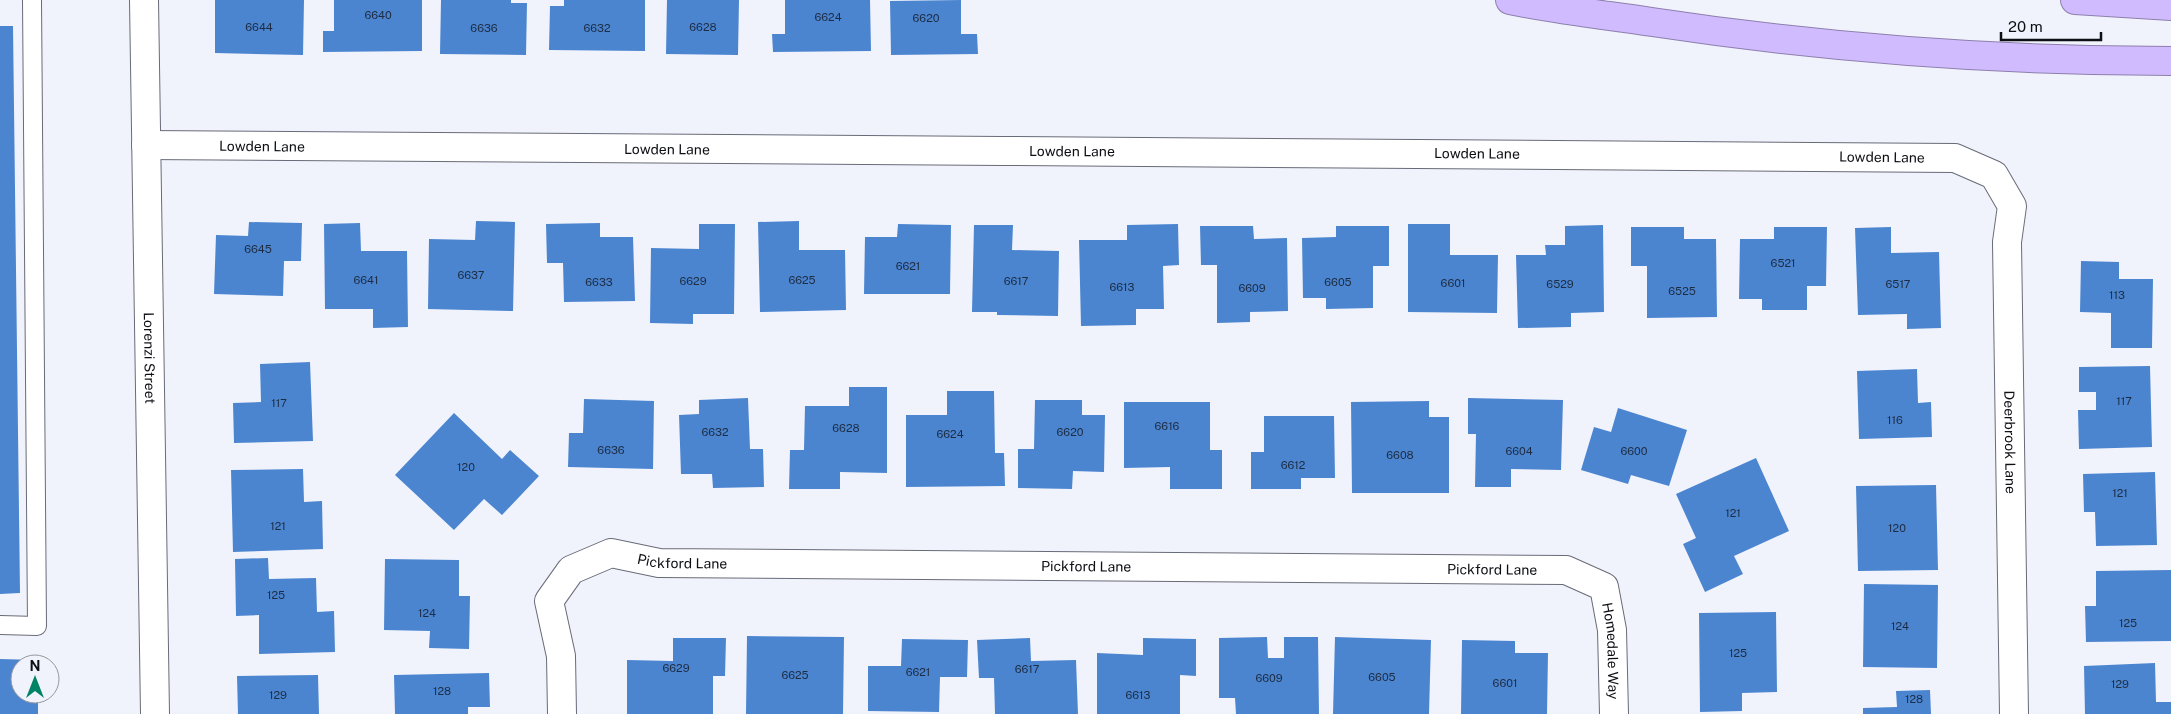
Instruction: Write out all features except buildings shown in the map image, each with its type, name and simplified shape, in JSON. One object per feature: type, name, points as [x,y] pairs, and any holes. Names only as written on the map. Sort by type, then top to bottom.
[{"type":"highway","points":[[1510,0],[1592,15],[1711,32],[1946,55],[2171,61]]},
{"type":"highway","points":[[2075,0],[2171,6]]},
{"type":"street","name":"Lorenzi Street","points":[[144,0],[155,714]]},
{"type":"street","name":"Lowden Lane","points":[[146,145],[610,150],[1531,152],[1955,158],[1994,174]]},
{"type":"street","name":"Deerbrook Lane","points":[[1994,174],[2012,206],[2007,242],[2014,714]]},
{"type":"street","name":"Pickford Lane","points":[[562,714],[561,656],[549,601],[571,570],[611,553],[660,563],[1566,570],[1604,587]]},
{"type":"street","name":"Homedale Way","points":[[1604,587],[1612,630],[1614,714]]},
{"type":"lane","points":[[0,625],[37,626],[32,0]]}]
